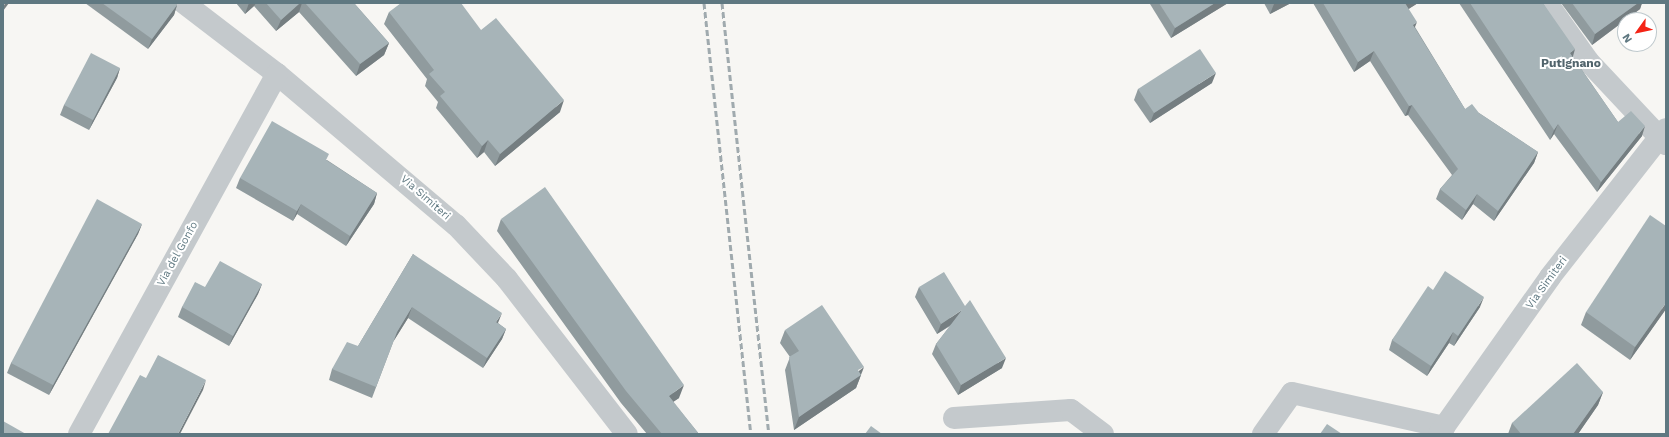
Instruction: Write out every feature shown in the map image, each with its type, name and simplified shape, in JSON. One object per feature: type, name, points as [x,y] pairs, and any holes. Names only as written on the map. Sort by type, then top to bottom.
[{"type":"street","name":"Via Simiteri","points":[[184,3],[277,74],[456,225],[507,279],[627,434]]},
{"type":"street","points":[[1547,3],[1588,61],[1664,136]]},
{"type":"street","name":"Via del Gonfo","points":[[79,434],[277,74]]},
{"type":"street","name":"Via Simiteri","points":[[1442,431],[1550,277],[1664,136]]},
{"type":"street","points":[[1263,434],[1292,393],[1442,431]]},
{"type":"street","points":[[954,418],[1071,410],[1103,434]]},
{"type":"building","points":[[102,3],[175,3],[177,5],[152,39]]},
{"type":"building","points":[[266,3],[300,3],[281,20]]},
{"type":"building","points":[[305,3],[354,3],[389,43],[360,64]]},
{"type":"building","points":[[401,3],[461,3],[481,30],[496,18],[564,100],[500,154],[488,140],[482,146],[440,96],[445,92],[429,74],[434,70],[389,12]]},
{"type":"building","points":[[1159,3],[1215,3],[1175,28]]},
{"type":"building","points":[[1323,3],[1405,3],[1417,22],[1413,25],[1465,109],[1472,104],[1479,113],[1538,152],[1498,211],[1477,194],[1466,210],[1440,189],[1458,169],[1412,105],[1409,106],[1374,51],[1358,62]]},
{"type":"building","points":[[1470,3],[1543,3],[1575,49],[1570,53],[1618,122],[1631,111],[1645,126],[1601,182],[1558,124],[1554,130]]},
{"type":"building","points":[[1572,3],[1638,3],[1626,12],[1617,12],[1617,18],[1595,34]]},
{"type":"building","points":[[1200,49],[1216,73],[1154,113],[1138,89]]},
{"type":"building","points":[[91,53],[120,68],[93,120],[64,105]]},
{"type":"building","points":[[272,121],[329,154],[326,160],[377,193],[350,236],[301,204],[297,211],[240,178]]},
{"type":"building","points":[[545,187],[684,385],[669,396],[699,434],[662,434],[626,391],[501,219]]},
{"type":"building","points":[[97,199],[142,224],[53,385],[11,363]]},
{"type":"building","points":[[1650,215],[1666,226],[1666,303],[1635,347],[1586,312]]},
{"type":"building","points":[[413,254],[502,313],[496,322],[506,329],[487,358],[412,307],[397,332],[376,387],[332,369],[347,342],[358,346]]},
{"type":"building","points":[[220,261],[262,284],[233,336],[182,307],[195,282],[205,287]]},
{"type":"building","points":[[1445,271],[1484,297],[1458,336],[1453,332],[1431,366],[1392,340],[1428,286],[1433,290]]},
{"type":"building","points":[[944,272],[965,306],[970,300],[1006,358],[961,385],[936,344],[962,310],[941,324],[919,287]]},
{"type":"building","points":[[822,305],[864,367],[858,370],[861,375],[799,417],[789,357],[799,351],[785,330]]},
{"type":"building","points":[[158,355],[206,380],[178,434],[108,434],[140,375],[146,378]]},
{"type":"building","points":[[1577,363],[1603,392],[1573,434],[1521,434],[1512,423]]},
{"type":"building","points":[[3,421],[26,434],[3,434]]},
{"type":"building","points":[[1327,424],[1342,434],[1320,434]]},
{"type":"building","points":[[871,426],[882,434],[865,434]]},
{"type":"railway","points":[[704,3],[751,434]]},
{"type":"railway","points":[[722,3],[769,434]]},
{"type":"district","name":"Putignano","points":[[1571,64]]}]
